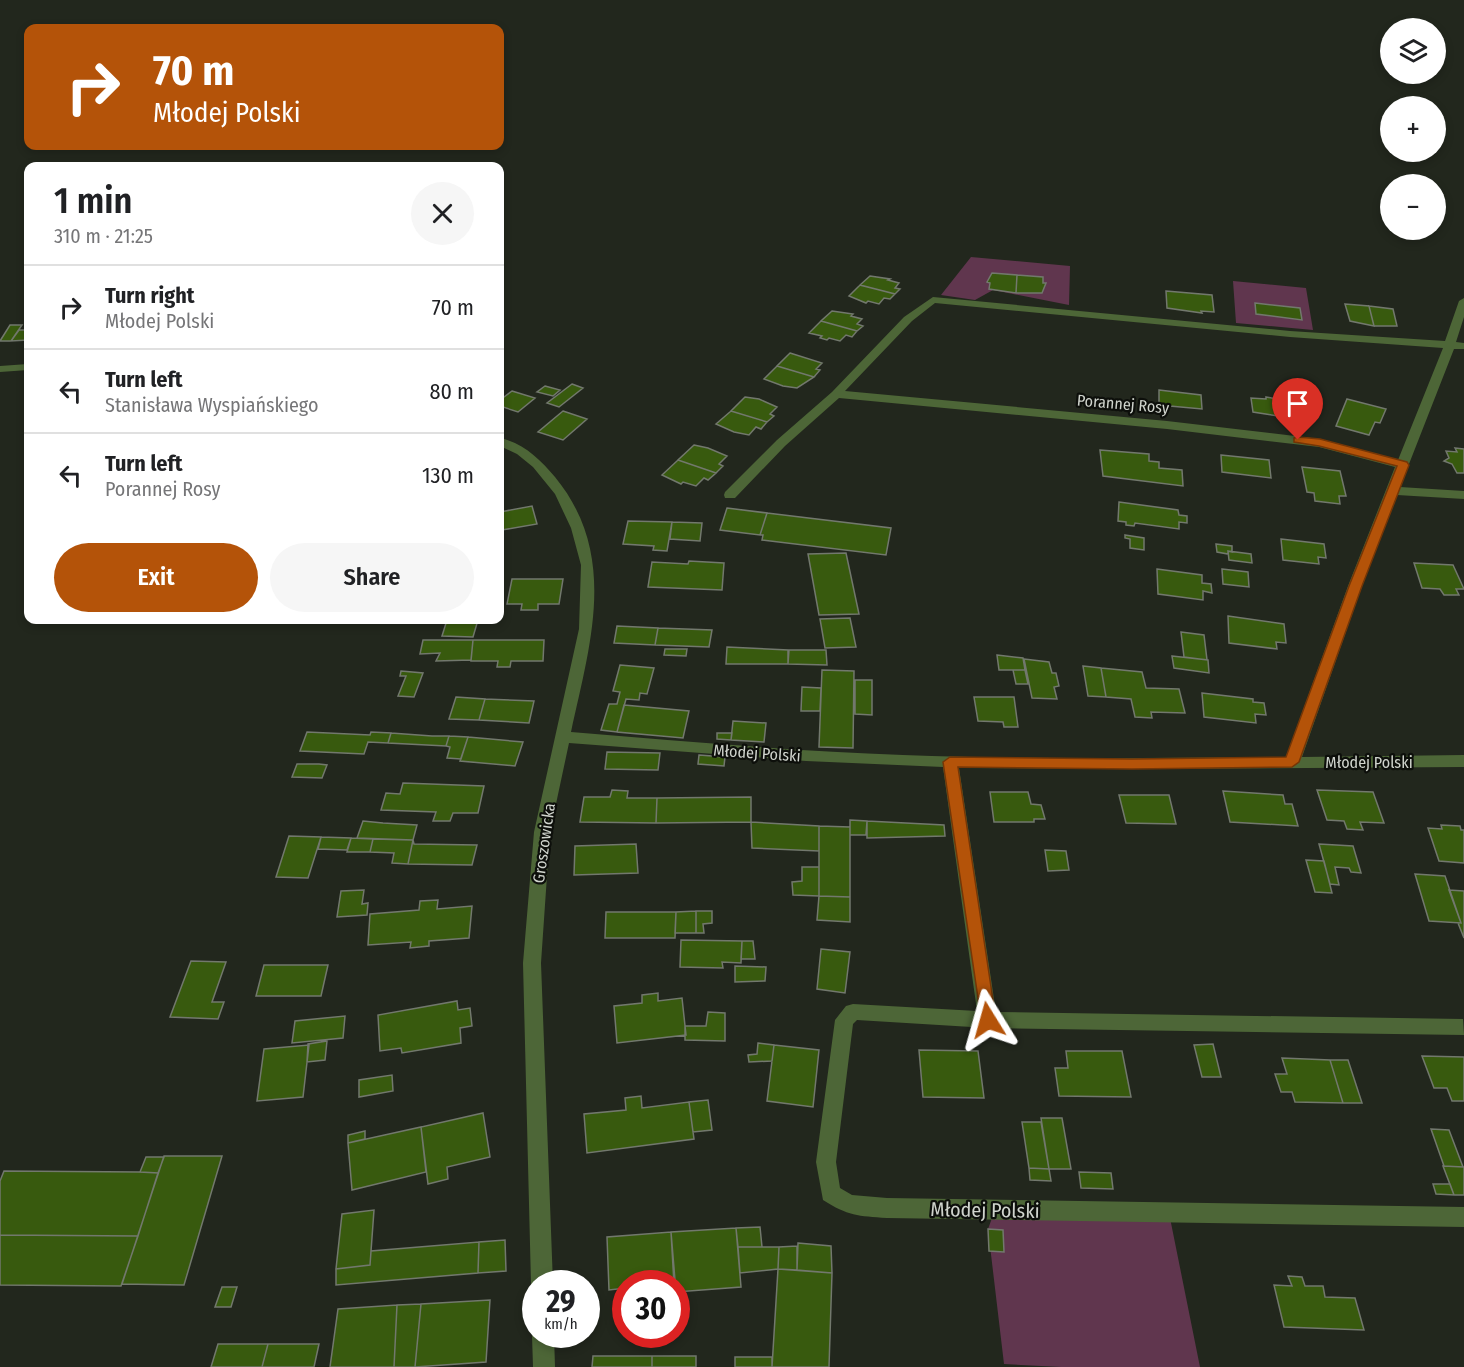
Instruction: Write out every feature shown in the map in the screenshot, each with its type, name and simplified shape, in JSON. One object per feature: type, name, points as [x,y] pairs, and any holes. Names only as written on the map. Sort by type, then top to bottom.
[{"type":"street","points":[[730,495],[781,443],[836,394],[908,319],[933,300],[1290,334],[1464,346]]},
{"type":"street","points":[[1292,762],[1464,301]]},
{"type":"street","points":[[0,369],[24,367]]},
{"type":"street","name":"Porannej Rosy","points":[[836,394],[1167,425],[1320,443],[1403,465]]},
{"type":"street","name":"Groszowicka","points":[[504,443],[521,451],[537,464],[561,493],[578,528],[588,565],[586,629],[542,832],[532,963],[542,1270]]},
{"type":"street","points":[[1394,492],[1464,495]]},
{"type":"street","name":"Młodej Polski","points":[[563,737],[821,757],[950,762],[1132,764],[1464,761]]},
{"type":"street","points":[[950,762],[988,1020]]},
{"type":"street","name":"Młodej Polski","points":[[1463,1027],[988,1020],[853,1012],[844,1020],[826,1162],[830,1193],[849,1205],[887,1208],[1464,1217]]},
{"type":"street","points":[[543,1348],[544,1367]]},
{"type":"shaded area","points":[[971,257],[1070,266],[1069,305],[993,290],[975,300],[941,295]]},
{"type":"shaded area","points":[[1233,281],[1306,288],[1313,330],[1236,323]]},
{"type":"shaded area","points":[[995,1210],[1169,1213],[1200,1367],[1061,1367],[1004,1364],[988,1229]]},
{"type":"building","points":[[992,273],[1017,275],[1016,293],[989,289],[990,283],[987,282]]},
{"type":"building","points":[[1017,275],[1043,277],[1043,283],[1046,283],[1042,293],[1016,293]]},
{"type":"building","points":[[870,276],[890,279],[888,280],[899,283],[895,288],[900,289],[895,294],[860,285]]},
{"type":"building","points":[[860,285],[895,294],[890,299],[884,298],[879,304],[868,301],[866,303],[849,296]]},
{"type":"building","points":[[1166,291],[1212,295],[1214,312],[1201,311],[1202,313],[1167,308]]},
{"type":"building","points":[[1255,303],[1300,308],[1302,320],[1256,314]]},
{"type":"building","points":[[1345,304],[1369,306],[1374,326],[1350,321]]},
{"type":"building","points":[[1369,306],[1393,309],[1397,326],[1374,326]]},
{"type":"building","points":[[832,311],[853,314],[851,316],[862,319],[857,324],[863,326],[857,331],[821,321]]},
{"type":"building","points":[[821,321],[857,331],[852,337],[846,335],[840,341],[829,338],[827,340],[820,338],[822,336],[809,333]]},
{"type":"building","points":[[10,325],[22,325],[11,341],[0,341]]},
{"type":"building","points":[[19,330],[24,330],[24,340],[11,341]]},
{"type":"building","points":[[790,353],[822,363],[816,369],[820,370],[814,377],[777,366]]},
{"type":"building","points":[[777,366],[814,377],[797,388],[764,379]]},
{"type":"building","points":[[572,384],[583,388],[559,407],[547,403]]},
{"type":"building","points":[[545,386],[560,390],[553,396],[537,392]]},
{"type":"building","points":[[1159,390],[1201,395],[1202,409],[1159,405]]},
{"type":"building","points":[[512,391],[535,398],[518,412],[504,407],[504,397]]},
{"type":"building","points":[[745,397],[759,399],[777,407],[770,414],[774,416],[767,422],[731,411]]},
{"type":"building","points":[[1266,397],[1296,402],[1298,419],[1253,412],[1251,398],[1266,399]]},
{"type":"building","points":[[1347,399],[1386,409],[1380,423],[1375,422],[1369,435],[1336,426]]},
{"type":"building","points":[[563,411],[587,419],[563,440],[538,432]]},
{"type":"building","points":[[731,411],[767,422],[761,429],[756,427],[749,435],[734,432],[716,424]]},
{"type":"building","points":[[694,445],[727,456],[719,464],[723,466],[716,473],[678,460]]},
{"type":"building","points":[[1455,448],[1464,449],[1464,473],[1457,473],[1452,464],[1444,461],[1449,458],[1446,451],[1457,452]]},
{"type":"building","points":[[1100,450],[1149,454],[1149,461],[1159,462],[1159,468],[1182,470],[1183,486],[1103,476]]},
{"type":"building","points":[[1221,455],[1269,460],[1271,478],[1222,472]]},
{"type":"building","points":[[678,460],[716,473],[708,480],[704,478],[696,486],[683,482],[681,484],[662,475]]},
{"type":"building","points":[[1302,467],[1340,471],[1346,496],[1339,496],[1340,504],[1315,501],[1314,493],[1307,492]]},
{"type":"building","points":[[1119,502],[1178,510],[1179,515],[1187,516],[1187,523],[1179,522],[1179,529],[1135,523],[1134,526],[1126,525],[1126,522],[1118,521]]},
{"type":"building","points":[[532,506],[537,524],[504,530],[504,511]]},
{"type":"building","points":[[727,508],[767,513],[760,535],[720,530]]},
{"type":"building","points":[[767,513],[891,528],[886,555],[762,540],[763,535],[760,535]]},
{"type":"building","points":[[628,521],[672,522],[667,551],[653,550],[654,546],[623,544]]},
{"type":"building","points":[[672,522],[702,523],[700,541],[670,539]]},
{"type":"building","points":[[1125,535],[1144,538],[1144,550],[1130,548],[1130,539],[1125,538]]},
{"type":"building","points":[[1281,539],[1324,544],[1326,558],[1318,557],[1319,564],[1283,560]]},
{"type":"building","points":[[1216,544],[1232,546],[1232,552],[1228,551],[1228,554],[1217,552]]},
{"type":"building","points":[[1228,551],[1251,554],[1252,563],[1229,560]]},
{"type":"building","points":[[846,553],[859,614],[819,615],[808,554]]},
{"type":"building","points":[[689,561],[724,563],[722,590],[648,587],[652,562],[688,564]]},
{"type":"building","points":[[1414,563],[1453,565],[1464,589],[1456,589],[1459,595],[1444,595],[1440,589],[1422,588]]},
{"type":"building","points":[[1157,569],[1202,575],[1202,583],[1211,584],[1212,593],[1203,591],[1203,600],[1158,594]]},
{"type":"building","points":[[1222,569],[1248,572],[1249,587],[1223,584]]},
{"type":"building","points":[[512,579],[563,579],[559,604],[538,604],[538,610],[521,610],[522,604],[507,604]]},
{"type":"building","points":[[1228,616],[1284,624],[1286,643],[1276,642],[1277,649],[1229,643]]},
{"type":"building","points":[[850,618],[856,647],[825,648],[820,619]]},
{"type":"building","points":[[446,624],[477,624],[473,637],[442,636]]},
{"type":"building","points":[[617,626],[658,628],[655,645],[614,643]]},
{"type":"building","points":[[658,628],[712,630],[709,647],[655,645]]},
{"type":"building","points":[[1181,632],[1204,635],[1207,660],[1184,657]]},
{"type":"building","points":[[423,640],[473,640],[471,660],[436,661],[440,653],[420,654]]},
{"type":"building","points":[[473,640],[544,640],[543,661],[511,661],[510,667],[497,667],[498,661],[471,661]]},
{"type":"building","points":[[727,647],[788,650],[788,664],[726,664]]},
{"type":"building","points":[[665,649],[687,649],[686,656],[664,655]]},
{"type":"building","points":[[789,650],[826,650],[827,665],[788,664]]},
{"type":"building","points":[[997,655],[1023,658],[1025,670],[999,670]]},
{"type":"building","points":[[1172,656],[1208,660],[1209,673],[1174,668]]},
{"type":"building","points":[[1024,659],[1049,662],[1052,673],[1056,673],[1059,686],[1054,687],[1057,699],[1032,698]]},
{"type":"building","points":[[620,665],[654,668],[647,694],[640,693],[639,700],[626,699],[617,732],[601,730],[609,704],[617,704],[620,692],[613,691]]},
{"type":"building","points":[[1083,666],[1101,668],[1106,697],[1088,696]]},
{"type":"building","points":[[1101,668],[1142,672],[1146,688],[1179,689],[1185,713],[1151,712],[1152,718],[1135,717],[1131,699],[1106,697]]},
{"type":"building","points":[[822,670],[854,671],[853,748],[819,747]]},
{"type":"building","points":[[1013,670],[1025,670],[1028,684],[1016,684]]},
{"type":"building","points":[[401,671],[423,673],[414,697],[398,696],[406,676],[400,676]]},
{"type":"building","points":[[855,680],[872,680],[872,715],[855,714]]},
{"type":"building","points":[[802,687],[821,688],[820,711],[801,711]]},
{"type":"building","points":[[1202,693],[1253,699],[1253,702],[1264,703],[1266,715],[1255,714],[1256,723],[1204,717]]},
{"type":"building","points":[[456,697],[485,699],[479,720],[449,719]]},
{"type":"building","points":[[974,697],[1014,697],[1018,727],[1004,727],[1003,722],[978,721]]},
{"type":"building","points":[[485,699],[534,701],[529,723],[479,720]]},
{"type":"building","points":[[624,705],[689,711],[683,738],[617,732]]},
{"type":"building","points":[[733,721],[766,723],[764,742],[731,740]]},
{"type":"building","points":[[307,732],[370,735],[371,732],[391,733],[388,743],[368,742],[364,754],[300,751]]},
{"type":"building","points":[[391,733],[449,736],[446,746],[388,743]]},
{"type":"building","points":[[717,733],[732,733],[731,740],[717,739]]},
{"type":"building","points":[[449,736],[468,737],[461,759],[447,758],[450,747],[446,746]]},
{"type":"building","points":[[468,737],[523,742],[515,766],[460,761]]},
{"type":"building","points":[[607,752],[660,753],[658,770],[605,769]]},
{"type":"building","points":[[699,755],[725,757],[724,766],[698,764]]},
{"type":"building","points":[[297,764],[327,765],[322,778],[292,777]]},
{"type":"building","points":[[403,783],[484,786],[478,813],[453,813],[450,821],[433,821],[436,812],[381,810],[386,793],[400,794]]},
{"type":"building","points":[[612,790],[628,791],[627,798],[657,798],[656,823],[580,822],[584,797],[610,797]]},
{"type":"building","points":[[1317,790],[1373,792],[1384,823],[1360,822],[1363,830],[1347,829],[1344,821],[1327,820]]},
{"type":"building","points":[[1223,791],[1283,795],[1285,804],[1292,804],[1298,826],[1230,822]]},
{"type":"building","points":[[990,792],[1028,792],[1031,804],[1041,805],[1045,819],[1034,819],[1034,822],[994,822]]},
{"type":"building","points":[[1119,795],[1169,795],[1176,824],[1126,823]]},
{"type":"building","points":[[751,797],[751,822],[656,823],[657,798]]},
{"type":"building","points":[[850,820],[867,821],[866,835],[850,835]]},
{"type":"building","points":[[363,821],[417,825],[413,840],[357,838]]},
{"type":"building","points":[[867,821],[944,825],[945,836],[867,838]]},
{"type":"building","points":[[751,822],[819,826],[819,851],[752,848]]},
{"type":"building","points":[[1441,825],[1460,826],[1461,830],[1464,830],[1464,863],[1439,861],[1428,828],[1442,829]]},
{"type":"building","points":[[819,826],[850,827],[850,897],[819,896]]},
{"type":"building","points":[[289,836],[321,837],[308,878],[276,877]]},
{"type":"building","points":[[321,837],[351,838],[347,850],[318,849]]},
{"type":"building","points":[[351,838],[373,839],[370,852],[347,852]]},
{"type":"building","points":[[373,839],[413,840],[408,864],[392,863],[394,853],[370,852]]},
{"type":"building","points":[[413,840],[414,844],[477,845],[472,865],[408,864]]},
{"type":"building","points":[[636,844],[638,873],[574,875],[575,846]]},
{"type":"building","points":[[1319,844],[1353,846],[1361,873],[1351,872],[1349,868],[1335,867],[1339,885],[1330,884]]},
{"type":"building","points":[[1045,850],[1066,851],[1069,870],[1048,871]]},
{"type":"building","points":[[1306,860],[1324,861],[1332,893],[1315,892]]},
{"type":"building","points":[[802,867],[819,867],[819,896],[793,895],[792,882],[802,881]]},
{"type":"building","points":[[1415,874],[1445,876],[1461,923],[1429,921]]},
{"type":"building","points":[[364,890],[362,904],[368,903],[367,915],[337,917],[341,891]]},
{"type":"building","points":[[1449,890],[1464,891],[1464,938],[1458,923],[1461,923]]},
{"type":"building","points":[[819,896],[850,897],[850,922],[817,920]]},
{"type":"building","points":[[438,900],[437,909],[472,906],[469,938],[429,941],[429,946],[410,948],[411,942],[368,945],[370,914],[419,910],[420,901]]},
{"type":"building","points":[[696,911],[696,933],[675,933],[676,912]]},
{"type":"building","points":[[696,911],[712,911],[712,923],[703,924],[704,933],[696,933]]},
{"type":"building","points":[[606,912],[676,912],[675,938],[605,938]]},
{"type":"building","points":[[681,940],[742,941],[741,963],[722,962],[723,968],[680,967]]},
{"type":"building","points":[[742,941],[753,941],[755,959],[741,959]]},
{"type":"building","points":[[821,949],[850,952],[845,993],[817,989]]},
{"type":"building","points":[[191,961],[226,962],[212,1002],[224,1002],[218,1019],[170,1017]]},
{"type":"building","points":[[264,965],[328,965],[321,996],[256,996]]},
{"type":"building","points":[[735,966],[766,967],[765,981],[735,982]]},
{"type":"building","points":[[658,993],[658,1001],[682,998],[686,1035],[617,1043],[614,1006],[642,1003],[642,995]]},
{"type":"building","points":[[457,1001],[458,1010],[470,1008],[472,1026],[460,1028],[461,1043],[402,1053],[401,1048],[380,1051],[378,1015]]},
{"type":"building","points":[[708,1012],[725,1013],[725,1041],[685,1040],[685,1026],[706,1026]]},
{"type":"building","points":[[345,1016],[343,1038],[292,1043],[295,1021]]},
{"type":"building","points":[[327,1041],[325,1060],[307,1062],[308,1044]]},
{"type":"building","points":[[758,1043],[774,1045],[772,1061],[749,1062],[748,1055],[757,1054]]},
{"type":"building","points":[[1213,1044],[1221,1077],[1202,1077],[1194,1045]]},
{"type":"building","points":[[309,1045],[303,1097],[257,1101],[264,1049]]},
{"type":"building","points":[[774,1045],[819,1050],[813,1107],[767,1101]]},
{"type":"building","points":[[919,1050],[978,1051],[984,1098],[923,1097]]},
{"type":"building","points":[[1066,1051],[1122,1051],[1131,1097],[1059,1096],[1055,1068],[1068,1068]]},
{"type":"building","points":[[1422,1056],[1464,1057],[1464,1101],[1452,1101],[1447,1088],[1434,1088]]},
{"type":"building","points":[[1282,1058],[1330,1060],[1343,1103],[1295,1102],[1292,1092],[1281,1092],[1275,1074],[1287,1074]]},
{"type":"building","points":[[1330,1060],[1348,1060],[1362,1103],[1343,1103]]},
{"type":"building","points":[[392,1075],[393,1091],[359,1097],[359,1080]]},
{"type":"building","points":[[641,1096],[642,1108],[689,1102],[694,1139],[587,1153],[584,1114],[626,1110],[625,1098]]},
{"type":"building","points":[[708,1100],[712,1130],[693,1132],[689,1102]]},
{"type":"building","points":[[483,1113],[490,1157],[447,1167],[448,1179],[428,1184],[421,1127]]},
{"type":"building","points":[[1041,1118],[1062,1118],[1071,1169],[1049,1169]]},
{"type":"building","points":[[1022,1122],[1041,1122],[1049,1169],[1029,1168]]},
{"type":"building","points":[[421,1127],[426,1172],[352,1190],[348,1143]]},
{"type":"building","points":[[1431,1129],[1449,1130],[1463,1167],[1444,1166]]},
{"type":"building","points":[[365,1131],[365,1139],[348,1143],[348,1135]]},
{"type":"building","points":[[164,1156],[222,1156],[184,1285],[122,1284]]},
{"type":"building","points":[[146,1157],[164,1157],[158,1173],[140,1172]]},
{"type":"building","points":[[1443,1166],[1464,1167],[1464,1195],[1454,1195]]},
{"type":"building","points":[[1029,1168],[1049,1169],[1051,1181],[1030,1180]]},
{"type":"building","points":[[4,1171],[158,1173],[138,1236],[0,1235],[0,1181]]},
{"type":"building","points":[[1079,1172],[1111,1173],[1113,1189],[1081,1188]]},
{"type":"building","points":[[1433,1184],[1450,1184],[1454,1195],[1436,1194]]},
{"type":"building","points":[[374,1210],[370,1265],[336,1269],[342,1214]]},
{"type":"building","points":[[760,1227],[762,1247],[738,1247],[736,1228]]},
{"type":"building","points":[[736,1228],[741,1287],[690,1291],[690,1270],[674,1270],[671,1232]]},
{"type":"building","points":[[988,1229],[1003,1230],[1004,1252],[989,1251]]},
{"type":"building","points":[[671,1232],[673,1270],[612,1270],[612,1290],[609,1290],[607,1237]]},
{"type":"building","points":[[0,1235],[138,1236],[121,1286],[0,1285]]},
{"type":"building","points":[[505,1240],[506,1271],[478,1273],[479,1242]]},
{"type":"building","points":[[479,1242],[478,1273],[336,1285],[336,1269],[370,1265],[371,1251]]},
{"type":"building","points":[[798,1243],[831,1246],[832,1273],[797,1270]]},
{"type":"building","points":[[797,1246],[797,1270],[778,1269],[779,1247]]},
{"type":"building","points":[[738,1247],[779,1247],[778,1269],[740,1273]]},
{"type":"building","points":[[778,1269],[832,1273],[829,1367],[772,1367]]},
{"type":"building","points":[[1288,1276],[1302,1277],[1305,1286],[1323,1286],[1325,1297],[1355,1298],[1364,1330],[1284,1327],[1274,1285],[1292,1286]]},
{"type":"building","points":[[222,1287],[237,1287],[231,1307],[215,1307]]},
{"type":"building","points":[[490,1300],[486,1362],[415,1367],[421,1304]]},
{"type":"building","points":[[421,1304],[415,1367],[394,1367],[397,1305]]},
{"type":"building","points":[[397,1305],[394,1367],[330,1367],[338,1309]]},
{"type":"building","points":[[218,1344],[268,1344],[262,1367],[211,1367]]},
{"type":"building","points":[[268,1344],[319,1344],[314,1367],[262,1367]]},
{"type":"building","points":[[593,1356],[652,1356],[652,1367],[592,1367]]},
{"type":"building","points":[[652,1356],[696,1356],[696,1367],[652,1367]]},
{"type":"building","points":[[735,1357],[772,1357],[772,1367],[735,1367]]},
{"type":"route","points":[[988,1020],[950,762],[1132,764],[1292,762],[1403,465],[1320,443],[1298,440]]}]
